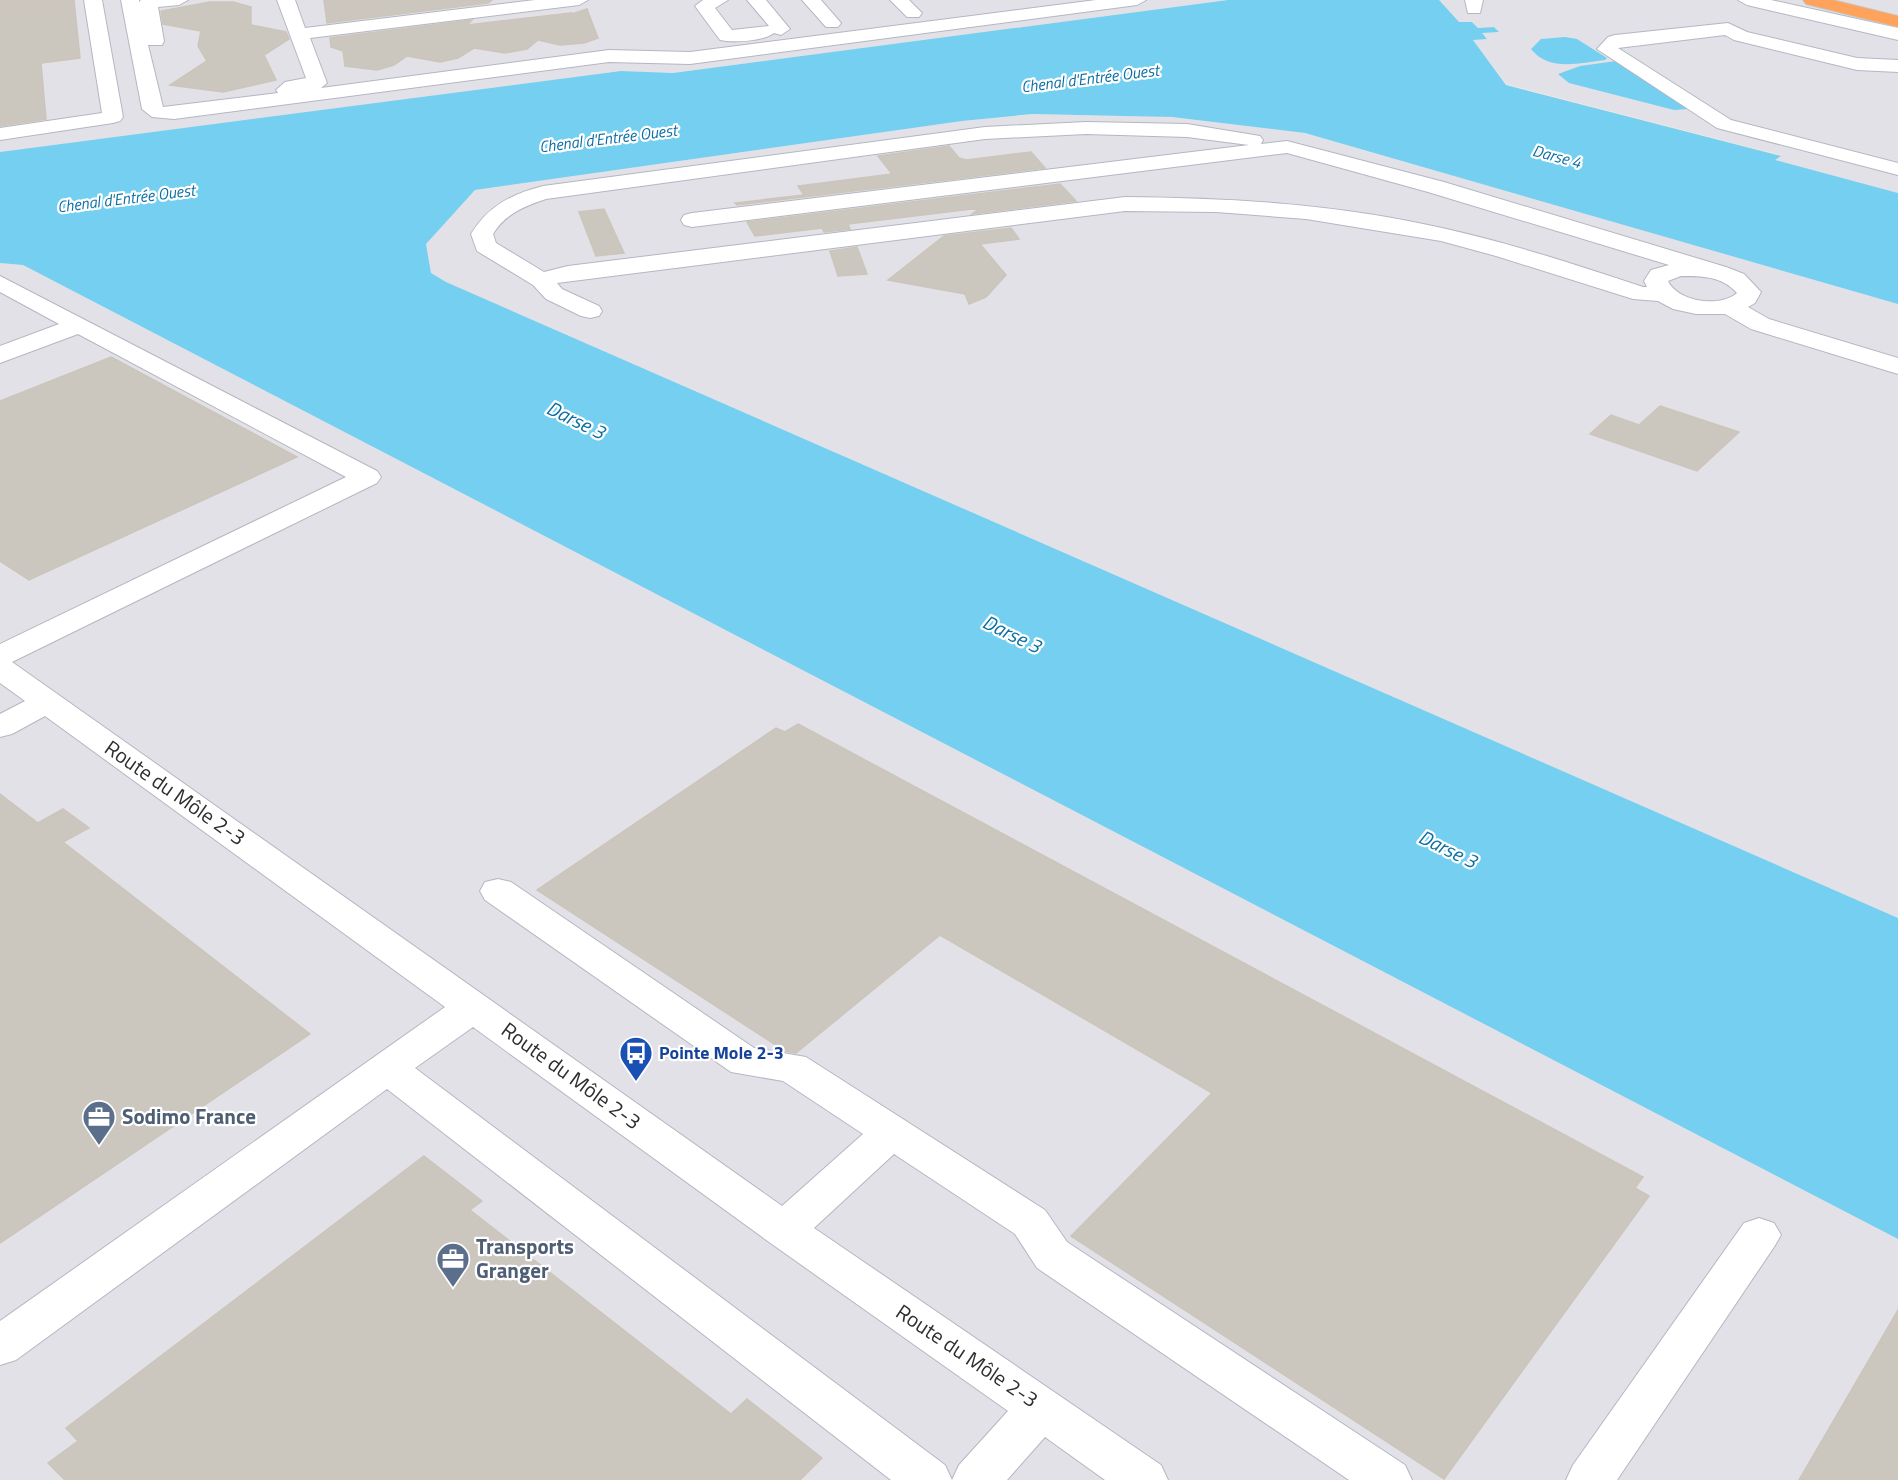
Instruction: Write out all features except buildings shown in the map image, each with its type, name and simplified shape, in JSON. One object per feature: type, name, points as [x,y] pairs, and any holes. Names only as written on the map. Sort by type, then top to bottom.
[{"type":"highway","points":[[1812,0],[1898,22]]},
{"type":"street","points":[[0,134],[113,117],[93,0]]},
{"type":"street","points":[[130,0],[152,109],[159,113],[174,113],[609,57],[690,58],[1137,0]]},
{"type":"street","points":[[179,0],[148,3],[168,105],[288,90],[292,86],[317,83],[286,0]]},
{"type":"street","points":[[298,34],[579,0]]},
{"type":"street","points":[[723,0],[704,6],[727,36],[841,22],[921,8],[999,0]]},
{"type":"street","points":[[738,0],[773,30]]},
{"type":"street","points":[[756,0],[773,30]]},
{"type":"street","points":[[811,0],[841,22]]},
{"type":"street","points":[[829,0],[841,22]]},
{"type":"street","points":[[899,0],[921,8]]},
{"type":"street","points":[[1728,29],[1753,2],[1898,34]]},
{"type":"street","points":[[1898,64],[1857,64],[1741,36],[1728,29],[1615,41],[1606,49],[1724,124],[1898,169]]},
{"type":"street","points":[[541,279],[568,273],[1125,204],[1176,204],[1348,218],[1415,230],[1484,245],[1641,294],[1662,294],[1679,302],[1702,307],[1731,307],[1748,298],[1749,292],[1736,279],[1710,270],[1436,187],[1287,147],[1224,134],[1151,129],[1035,129],[985,133],[543,193],[509,204],[489,219],[482,234],[485,246],[541,279],[554,294],[590,311]]},
{"type":"street","points":[[693,220],[1287,147]]},
{"type":"street","points":[[1662,294],[1656,281],[1659,275],[1680,269],[1710,270]]},
{"type":"street","points":[[0,283],[367,477],[0,656]]},
{"type":"street","points":[[1731,307],[1761,324],[1898,366]]},
{"type":"street","points":[[0,356],[79,325]]},
{"type":"street","name":"Route du Môle 2-3","points":[[0,668],[784,1230],[1144,1480]]},
{"type":"street","points":[[0,727],[47,702]]},
{"type":"street","points":[[498,891],[745,1062],[792,1067],[1030,1222],[1052,1255],[1388,1480]]},
{"type":"street","points":[[0,1346],[474,1006]]},
{"type":"street","points":[[387,1068],[928,1480]]},
{"type":"street","points":[[784,1230],[892,1132]]},
{"type":"street","points":[[1590,1480],[1759,1235]]},
{"type":"street","points":[[976,1480],[1042,1407]]},
{"type":"shaded area","points":[[0,0],[1228,0],[673,73],[621,71],[0,152]]},
{"type":"shaded area","points":[[1439,0],[1898,0],[1898,193],[1774,160],[1780,155],[1506,84],[1473,40],[1487,38],[1481,33],[1498,31],[1494,27],[1478,28],[1472,22],[1459,23]]},
{"type":"shaded area","points":[[1032,114],[1172,117],[1305,133],[1898,304],[1898,918],[446,282],[431,273],[426,244],[475,190],[962,121]]},
{"type":"shaded area","points":[[0,263],[23,265],[1898,1239],[1898,1480],[0,1480]]},
{"type":"water","points":[[1228,0],[1439,0],[1459,22],[1472,22],[1478,28],[1494,27],[1499,32],[1482,33],[1487,39],[1473,40],[1506,85],[1781,156],[1775,160],[1898,193],[1898,304],[1305,133],[1172,117],[1032,114],[962,121],[475,190],[426,244],[431,273],[446,282],[1898,918],[1898,1239],[23,265],[0,263],[0,152],[621,71],[673,73]]},
{"type":"water","points":[[1565,37],[1577,39],[1607,58],[1575,64],[1555,63],[1546,61],[1531,49],[1541,39]]},
{"type":"water","points":[[1616,61],[1688,109],[1674,110],[1569,83],[1558,74],[1580,66]]},
{"type":"place","name":"Pointe Mole 2-3","points":[[636,1082]]},
{"type":"place","name":"Sodimo France","points":[[99,1146]]},
{"type":"place","name":"Transports Granger","points":[[453,1288]]},
{"type":"water label","name":"Chenal d'Entrée Ouest","points":[[1090,78]]},
{"type":"water label","name":"Chenal d'Entrée Ouest","points":[[608,138]]},
{"type":"water label","name":"Darse 4","points":[[1557,156]]},
{"type":"water label","name":"Chenal d'Entrée Ouest","points":[[126,198]]},
{"type":"water label","name":"Darse 3","points":[[576,420]]},
{"type":"water label","name":"Darse 3","points":[[1012,634]]},
{"type":"water label","name":"Darse 3","points":[[1448,849]]}]
